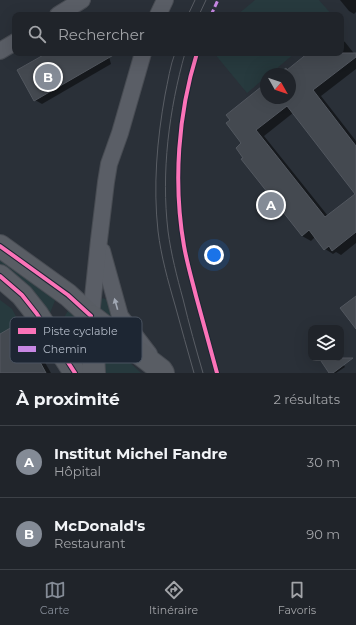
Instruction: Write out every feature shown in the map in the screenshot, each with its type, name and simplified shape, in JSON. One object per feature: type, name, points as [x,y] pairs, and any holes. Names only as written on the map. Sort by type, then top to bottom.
[{"type":"main road","points":[[0,246],[68,295],[91,316]]},
{"type":"main road","points":[[0,276],[22,295],[39,317]]},
{"type":"main road","points":[[142,356],[162,372]]},
{"type":"main road","points":[[69,363],[75,373]]},
{"type":"main road","points":[[93,363],[94,373]]},
{"type":"street","points":[[63,12],[82,0]]},
{"type":"street","points":[[159,12],[165,0]]},
{"type":"street","points":[[0,51],[12,44]]},
{"type":"street","points":[[91,316],[109,164],[120,133],[142,56]]},
{"type":"street","points":[[99,240],[121,317]]},
{"type":"street","points":[[142,345],[162,372]]},
{"type":"green space","points":[[255,0],[319,0],[329,12],[241,12]]},
{"type":"green space","points":[[216,56],[291,56],[277,68],[260,68],[260,82],[247,93]]},
{"type":"green space","points":[[0,257],[56,298],[50,313],[44,305],[0,268]]},
{"type":"green space","points":[[101,298],[106,299],[117,317],[108,317],[101,311]]},
{"type":"green space","points":[[0,300],[12,309],[16,317],[10,317],[10,363],[41,363],[46,373],[0,373]]},
{"type":"green space","points":[[69,309],[78,317],[64,317]]},
{"type":"green space","points":[[104,363],[130,363],[141,373],[105,373]]},
{"type":"building","points":[[344,53],[356,53],[356,57],[313,90],[356,146],[356,232],[332,251],[329,246],[324,250],[309,230],[302,236],[241,159],[243,158],[236,148],[241,143],[226,123],[230,120],[226,115],[260,88],[260,104],[296,104],[296,68],[289,68],[304,56],[344,56]],"holes":[[[287,106],[355,194],[325,217],[256,130]]]},
{"type":"building","points":[[42,56],[112,56],[34,101],[17,70]]},
{"type":"building","points":[[356,296],[356,329],[340,308]]},
{"type":"building","points":[[10,328],[10,363],[41,363],[46,373],[0,373],[0,334]]},
{"type":"building","points":[[344,358],[353,358],[333,373],[329,373],[321,361],[344,361]]},
{"type":"tram line","points":[[189,12],[195,0]]},
{"type":"tram line","points":[[200,12],[206,0]]},
{"type":"tram line","points":[[174,56],[168,79],[160,129],[156,180],[158,231],[165,268],[194,373]]},
{"type":"tram line","points":[[184,56],[179,75],[168,141],[165,186],[166,209],[169,240],[174,265],[203,373]]},
{"type":"marked path","points":[[212,12],[218,0]]},
{"type":"cycle path","points":[[196,56],[185,100],[182,124],[178,173],[179,198],[184,246],[217,373]]},
{"type":"cycle path","points":[[0,246],[68,295],[91,316]]},
{"type":"cycle path","points":[[0,276],[22,295],[39,317]]},
{"type":"cycle path","points":[[69,363],[75,373]]},
{"type":"place","name":"McDonald's","points":[[48,77]]},
{"type":"place","name":"Institut Michel Fandre","points":[[271,205]]}]
